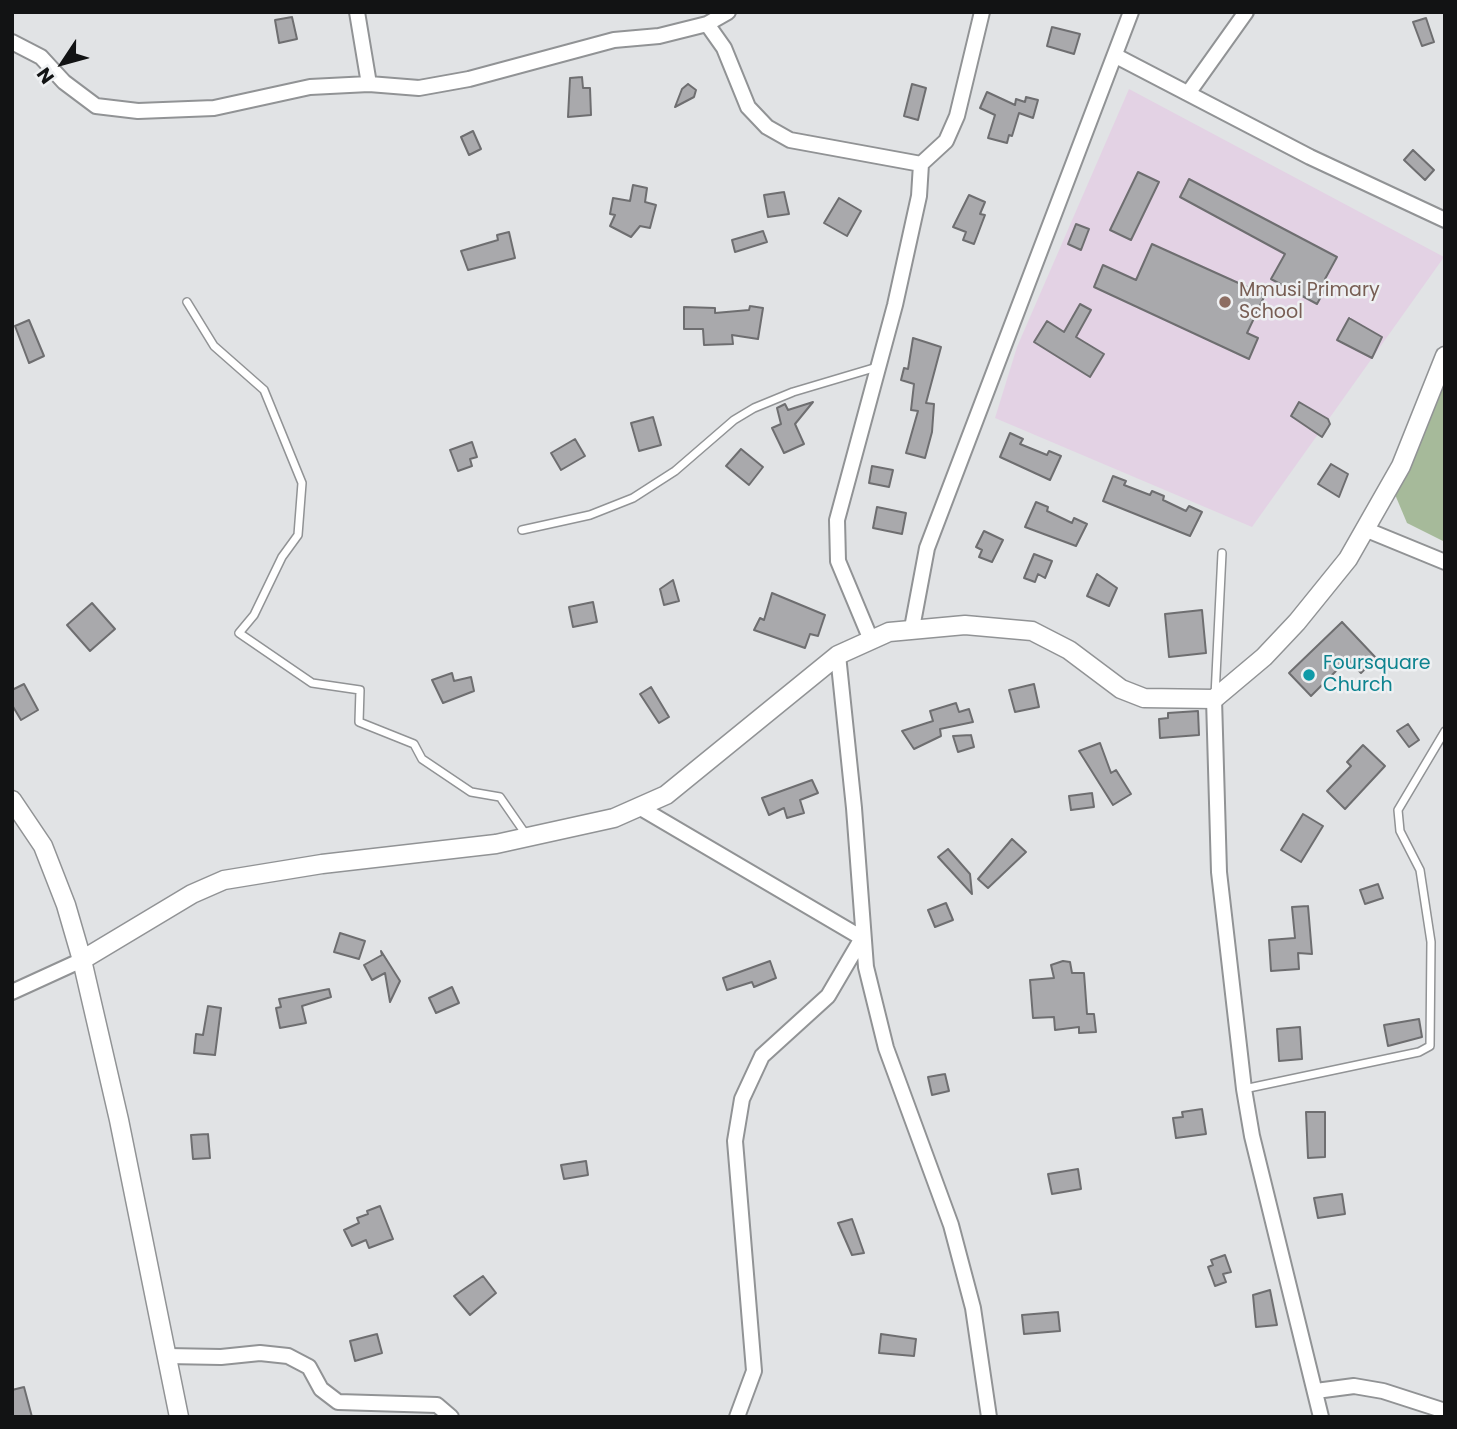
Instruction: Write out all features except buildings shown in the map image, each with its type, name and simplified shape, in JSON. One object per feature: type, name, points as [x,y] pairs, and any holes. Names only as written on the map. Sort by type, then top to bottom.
[{"type":"street","points":[[357,12],[369,84]]},
{"type":"street","points":[[12,42],[41,57],[64,82],[96,106],[128,110],[214,108],[310,87],[369,84],[419,88],[444,84],[614,40],[659,36],[707,24],[728,12]]},
{"type":"street","points":[[871,640],[838,561],[837,520],[914,228],[921,164],[946,141],[957,116],[982,12]]},
{"type":"street","points":[[912,628],[927,548],[1131,12]]},
{"type":"street","points":[[1189,92],[1246,12]]},
{"type":"street","points":[[707,24],[724,48],[748,107],[767,127],[790,140],[921,164]]},
{"type":"street","points":[[1116,56],[1310,157],[1443,222]]},
{"type":"street","points":[[12,992],[82,960],[192,894],[224,880],[309,866],[496,844],[614,818],[666,795],[838,655],[889,632],[965,625],[1032,631],[1060,645],[1121,689],[1144,698],[1214,699],[1264,657],[1297,622],[1367,530],[1401,466],[1445,356]]},
{"type":"street","points":[[1367,530],[1445,562]]},
{"type":"street","points":[[838,655],[855,808],[862,938],[887,1048],[951,1225],[973,1308],[989,1417]]},
{"type":"street","points":[[1214,699],[1219,872],[1244,1089],[1298,1333],[1321,1417]]},
{"type":"street","points":[[12,800],[43,846],[66,905],[82,960],[119,1120],[178,1417]]},
{"type":"street","points":[[639,807],[862,938]]},
{"type":"street","points":[[737,1417],[754,1371],[734,1141],[742,1099],[762,1056],[828,996],[862,938]]},
{"type":"street","points":[[167,1356],[221,1357],[260,1353],[288,1356],[309,1367],[321,1389],[338,1402],[436,1405],[451,1417]]},
{"type":"street","points":[[1316,1391],[1354,1386],[1383,1391],[1445,1411]]},
{"type":"lane","points":[[187,302],[214,346],[264,390],[302,484],[298,536],[282,557],[254,615],[239,633],[312,682],[360,690],[359,722],[414,744],[422,759],[471,792],[500,797],[527,837]]},
{"type":"lane","points":[[522,530],[590,515],[633,498],[674,471],[734,420],[754,408],[793,392],[877,367]]},
{"type":"lane","points":[[1214,699],[1222,554]]},
{"type":"lane","points":[[1244,1089],[1419,1052],[1430,1046],[1431,942],[1420,870],[1400,831],[1398,810],[1445,731]]},
{"type":"shaded area","name":"Mmusi Primary School","points":[[1129,89],[1444,257],[1252,527],[995,418],[1017,347]]},
{"type":"green space","points":[[1445,359],[1445,542],[1407,523],[1391,485]]},
{"type":"place","name":"Mmusi Primary School","points":[[1225,302]]},
{"type":"place","name":"Foursquare Church","points":[[1309,675]]}]
